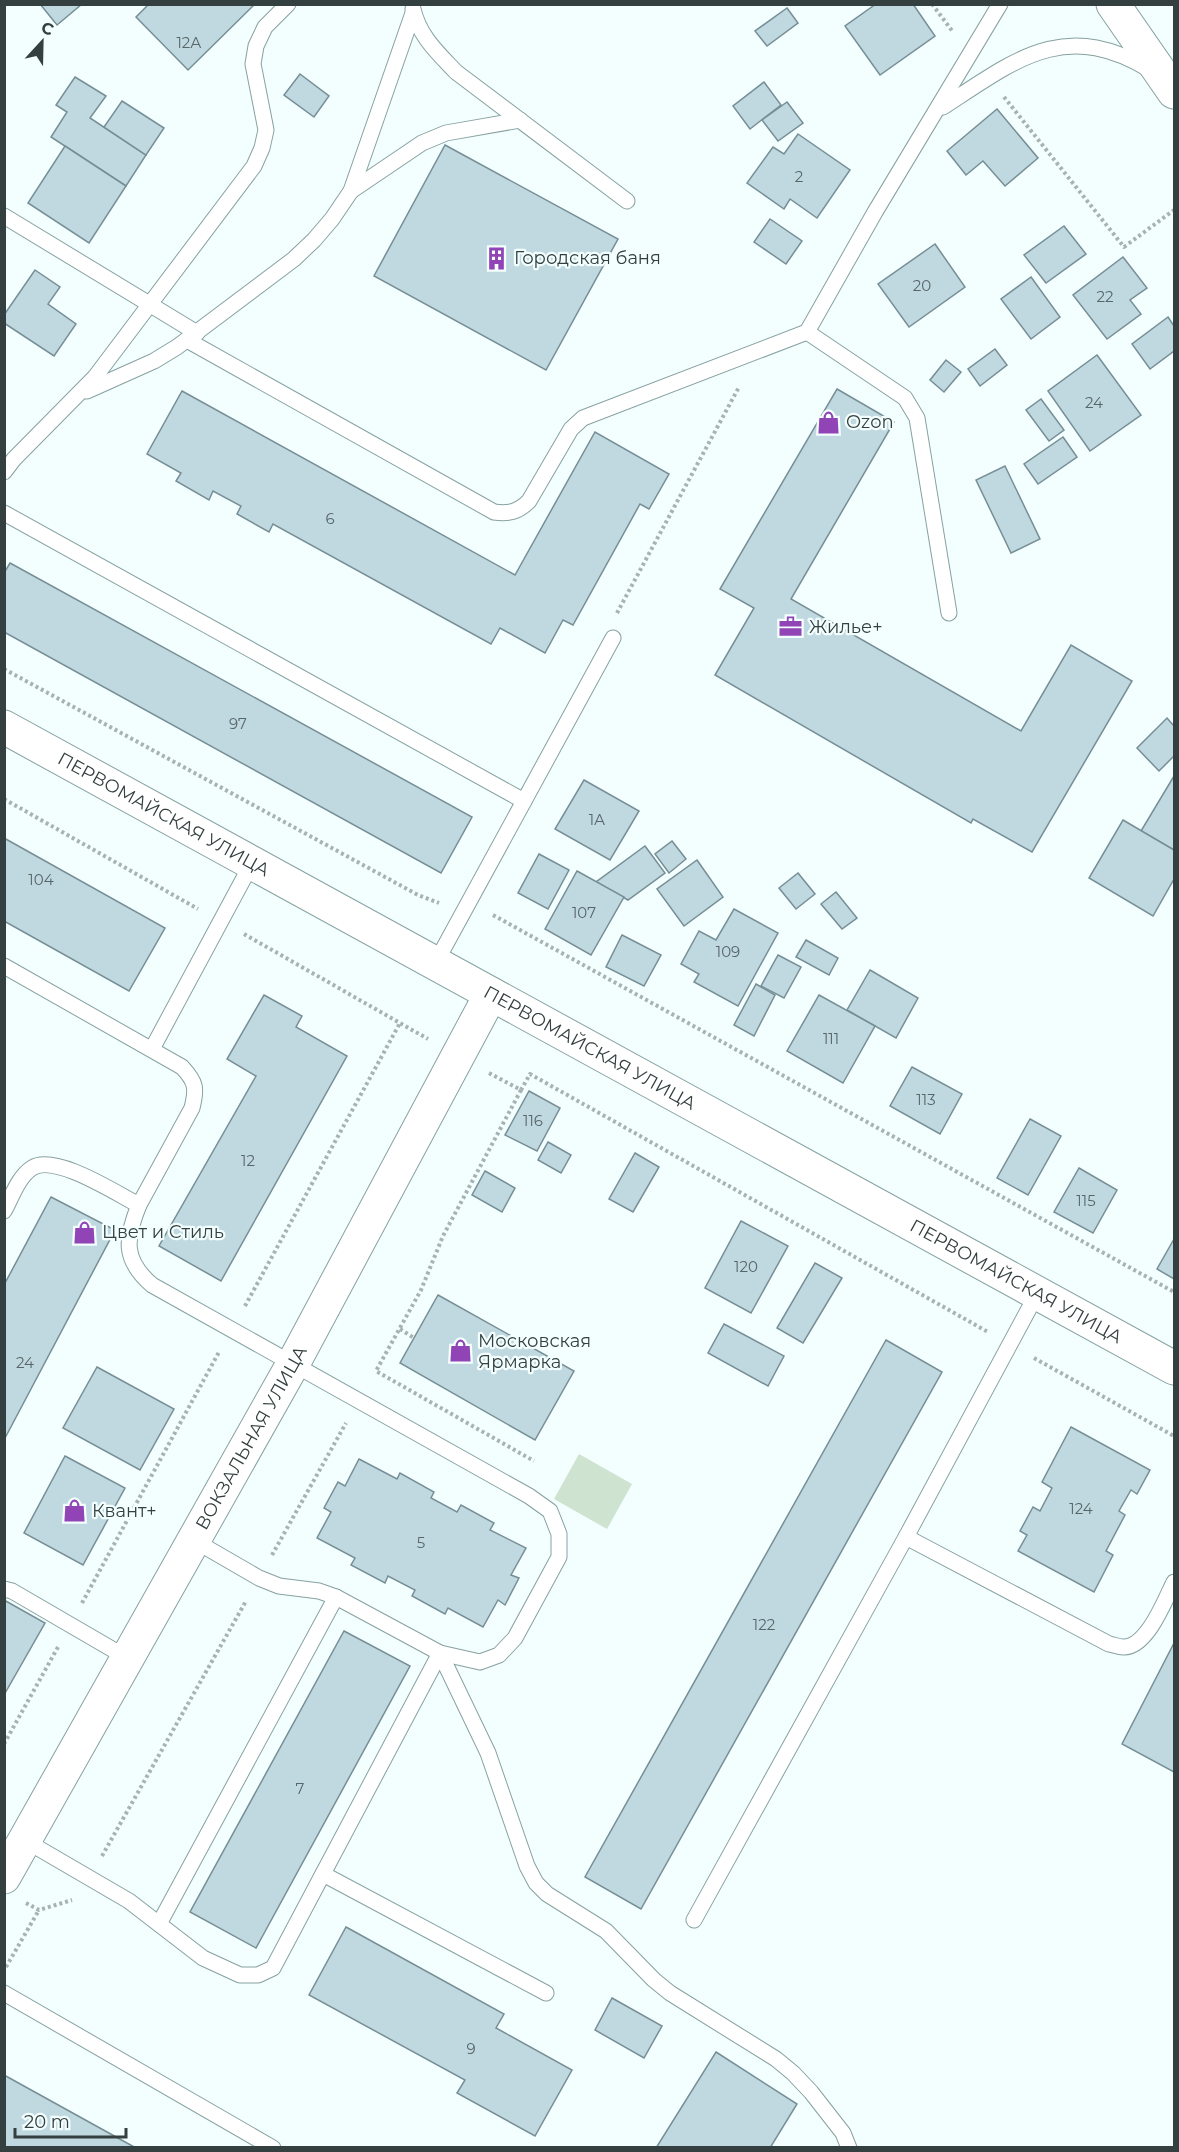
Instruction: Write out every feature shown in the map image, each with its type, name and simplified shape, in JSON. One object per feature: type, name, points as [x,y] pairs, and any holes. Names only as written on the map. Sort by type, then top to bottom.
[{"type":"main road","points":[[1113,4],[1171,87]]},
{"type":"main road","name":"ПЕРВОМАЙСКАЯ УЛИЦА","points":[[4,727],[1174,1368]]},
{"type":"main road","name":"ВОКЗАЛЬНАЯ УЛИЦА","points":[[13,1889],[26,1841],[293,1364],[491,994]]},
{"type":"lane","points":[[4,472],[95,377],[254,166],[262,148],[266,130],[253,64],[256,46],[265,27],[288,4]]},
{"type":"lane","points":[[4,216],[150,305],[192,336],[494,512],[506,513],[520,510],[529,501],[571,429],[583,418],[807,332],[1000,4]]},
{"type":"lane","points":[[81,393],[154,361],[192,336],[294,259],[332,219],[351,191],[413,9]]},
{"type":"lane","points":[[413,9],[422,33],[435,51],[456,72],[627,201]]},
{"type":"lane","points":[[938,110],[1007,65],[1028,55],[1049,48],[1076,45],[1109,50],[1137,63],[1171,87]]},
{"type":"lane","points":[[351,191],[422,143],[446,134],[520,120]]},
{"type":"lane","points":[[807,332],[905,398],[917,418],[949,613]]},
{"type":"lane","points":[[4,513],[524,801]]},
{"type":"lane","points":[[435,964],[613,638]]},
{"type":"lane","points":[[152,1049],[252,863]]},
{"type":"lane","points":[[4,966],[182,1066],[193,1079],[196,1093],[192,1108],[132,1222],[129,1253],[140,1275],[162,1292],[529,1496],[550,1511],[559,1534],[559,1557],[515,1638],[499,1655],[480,1662],[440,1653],[336,1597],[319,1591],[279,1586],[259,1578],[195,1541]]},
{"type":"lane","points":[[4,1211],[21,1179],[33,1167],[47,1163],[63,1167],[139,1205]]},
{"type":"lane","points":[[694,1920],[906,1537],[1038,1292]]},
{"type":"lane","points":[[906,1537],[1109,1644],[1125,1647],[1139,1642],[1147,1634],[1174,1582]]},
{"type":"lane","points":[[4,1588],[129,1659]]},
{"type":"lane","points":[[159,1924],[336,1597]]},
{"type":"lane","points":[[26,1841],[129,1901],[203,1958],[240,1975],[258,1975],[273,1968],[440,1653]]},
{"type":"lane","points":[[440,1653],[488,1753],[527,1866],[536,1883],[547,1894],[606,1930],[670,1994],[776,2059],[793,2073],[843,2133],[849,2148]]},
{"type":"lane","points":[[323,1874],[546,1993]]},
{"type":"lane","points":[[4,1993],[273,2148]]},
{"type":"path","points":[[932,4],[971,56]]},
{"type":"path","points":[[988,78],[1124,247],[1174,210]]},
{"type":"path","points":[[613,638],[615,616],[760,350]]},
{"type":"path","points":[[4,669],[418,895],[463,912],[495,916],[1174,1292]]},
{"type":"path","points":[[4,1744],[400,1023],[521,1090]]},
{"type":"path","points":[[4,1970],[39,1910],[79,1898],[400,1329],[421,1290],[443,1236],[530,1074],[1174,1436]]},
{"type":"path","points":[[400,1329],[414,1338]]},
{"type":"path","points":[[376,1371],[534,1461]]},
{"type":"path","points":[[13,1889],[39,1910]]},
{"type":"green space","points":[[579,1454],[632,1484],[607,1529],[554,1499]]},
{"type":"building","points":[[40,4],[82,4],[57,25]]},
{"type":"building","points":[[149,4],[255,4],[188,70],[136,17]]},
{"type":"building","points":[[876,4],[913,4],[935,36],[880,75],[845,26]]},
{"type":"building","points":[[787,8],[798,23],[767,46],[755,31]]},
{"type":"building","points":[[300,74],[329,96],[314,117],[284,95]]},
{"type":"building","points":[[75,77],[106,96],[90,118],[146,155],[126,186],[51,137],[67,112],[56,105]]},
{"type":"building","points":[[764,82],[781,105],[750,129],[733,106]]},
{"type":"building","points":[[122,101],[164,128],[146,155],[104,127]]},
{"type":"building","points":[[787,102],[803,123],[778,141],[762,120]]},
{"type":"building","points":[[997,109],[1038,158],[1005,186],[983,161],[966,175],[947,151]]},
{"type":"building","points":[[798,134],[850,170],[817,218],[790,199],[784,209],[747,183],[773,147],[784,154]]},
{"type":"building","name":"Городская баня","points":[[445,145],[618,239],[546,370],[374,276]]},
{"type":"building","points":[[65,146],[126,186],[89,243],[28,203]]},
{"type":"building","points":[[770,219],[802,241],[786,264],[754,242]]},
{"type":"building","points":[[1064,226],[1086,254],[1046,283],[1024,255]]},
{"type":"building","points":[[935,244],[965,287],[909,327],[878,284]]},
{"type":"building","points":[[1123,257],[1147,288],[1130,300],[1141,314],[1107,339],[1073,295]]},
{"type":"building","points":[[35,270],[60,287],[48,304],[76,324],[54,356],[4,323],[4,315]]},
{"type":"building","points":[[1031,277],[1060,317],[1031,339],[1001,299]]},
{"type":"building","points":[[1168,317],[1174,326],[1174,351],[1150,369],[1132,344]]},
{"type":"building","points":[[995,349],[1007,365],[980,386],[968,369]]},
{"type":"building","points":[[1097,355],[1141,415],[1090,451],[1048,391]]},
{"type":"building","points":[[946,360],[961,372],[944,392],[930,380]]},
{"type":"building","name":"Жилье+","points":[[837,389],[894,422],[791,599],[1021,731],[1071,645],[1132,681],[1032,852],[973,819],[971,823],[715,675],[754,608],[720,589]]},
{"type":"building","points":[[182,391],[515,575],[595,432],[669,474],[649,509],[640,504],[573,625],[563,620],[545,653],[500,628],[491,644],[273,524],[269,532],[237,514],[241,506],[213,491],[209,500],[176,481],[181,473],[147,454]]},
{"type":"building","points":[[1041,399],[1064,430],[1049,441],[1026,410]]},
{"type":"building","points":[[1063,437],[1077,457],[1038,484],[1024,464]]},
{"type":"building","points":[[1005,466],[1040,539],[1011,553],[976,480]]},
{"type":"building","points":[[10,563],[472,817],[441,873],[4,632],[4,573]]},
{"type":"building","points":[[1167,718],[1174,726],[1174,756],[1159,771],[1137,748]]},
{"type":"building","points":[[1174,776],[1174,850],[1141,831]]},
{"type":"building","points":[[584,780],[639,811],[610,860],[555,829]]},
{"type":"building","points":[[1123,820],[1174,850],[1174,879],[1153,916],[1089,878]]},
{"type":"building","points":[[4,838],[165,928],[129,991],[4,921]]},
{"type":"building","points":[[672,841],[686,859],[669,873],[655,854]]},
{"type":"building","points":[[645,846],[665,873],[628,900],[596,882]]},
{"type":"building","points":[[539,854],[569,870],[548,909],[518,893]]},
{"type":"building","points":[[697,860],[723,897],[684,926],[657,889]]},
{"type":"building","points":[[577,871],[624,897],[591,955],[545,929]]},
{"type":"building","points":[[798,873],[815,894],[796,909],[779,888]]},
{"type":"building","points":[[836,892],[857,918],[842,929],[821,904]]},
{"type":"building","points":[[734,909],[778,933],[738,1006],[694,982],[699,974],[681,964],[699,931],[716,940]]},
{"type":"building","points":[[622,935],[661,955],[644,986],[606,967]]},
{"type":"building","points":[[806,940],[838,958],[829,975],[796,957]]},
{"type":"building","points":[[778,955],[801,967],[784,998],[761,986]]},
{"type":"building","points":[[870,970],[918,998],[896,1038],[847,1010]]},
{"type":"building","points":[[756,984],[775,995],[754,1036],[734,1025]]},
{"type":"building","points":[[264,995],[302,1016],[296,1027],[347,1056],[221,1281],[159,1246],[256,1076],[227,1059]]},
{"type":"building","points":[[819,995],[875,1026],[843,1083],[787,1051]]},
{"type":"building","points":[[912,1067],[962,1094],[940,1134],[890,1106]]},
{"type":"building","points":[[529,1091],[560,1108],[537,1151],[505,1135]]},
{"type":"building","points":[[1030,1119],[1061,1136],[1028,1195],[997,1178]]},
{"type":"building","points":[[548,1142],[571,1155],[561,1173],[538,1160]]},
{"type":"building","points":[[635,1153],[659,1167],[633,1212],[609,1199]]},
{"type":"building","points":[[1079,1168],[1117,1190],[1093,1233],[1054,1212]]},
{"type":"building","points":[[485,1171],[515,1188],[502,1212],[472,1195]]},
{"type":"building","points":[[51,1197],[115,1230],[4,1440],[4,1285]]},
{"type":"building","points":[[741,1221],[788,1246],[751,1313],[705,1288]]},
{"type":"building","points":[[1174,1239],[1174,1279],[1157,1269]]},
{"type":"building","points":[[815,1263],[842,1278],[803,1343],[777,1328]]},
{"type":"building","points":[[438,1295],[574,1371],[535,1440],[400,1363]]},
{"type":"building","points":[[724,1324],[784,1356],[768,1386],[708,1353]]},
{"type":"building","points":[[886,1340],[942,1372],[641,1909],[585,1877]]},
{"type":"building","points":[[97,1367],[174,1409],[140,1470],[63,1428]]},
{"type":"building","points":[[1071,1427],[1150,1470],[1137,1494],[1131,1490],[1119,1511],[1125,1515],[1106,1551],[1113,1555],[1094,1592],[1018,1551],[1027,1535],[1020,1531],[1033,1507],[1040,1511],[1052,1488],[1042,1482]]},
{"type":"building","name":"Квант+","points":[[65,1456],[125,1488],[83,1565],[24,1533]]},
{"type":"building","points":[[359,1459],[397,1479],[400,1473],[434,1492],[431,1498],[457,1512],[461,1505],[494,1523],[490,1530],[526,1548],[511,1575],[519,1578],[505,1605],[498,1600],[483,1627],[448,1608],[445,1614],[412,1596],[415,1590],[388,1576],[385,1583],[351,1565],[355,1558],[317,1538],[331,1512],[324,1508],[338,1482],[345,1486]]},
{"type":"building","points":[[4,1600],[45,1623],[4,1695]]},
{"type":"building","points":[[344,1631],[410,1666],[256,1948],[190,1912]]},
{"type":"building","points":[[1174,1643],[1174,1772],[1122,1744]]},
{"type":"building","points":[[346,1927],[504,2014],[496,2028],[572,2070],[535,2136],[457,2093],[465,2080],[309,1995]]},
{"type":"building","points":[[612,1998],[662,2026],[644,2058],[595,2030]]},
{"type":"building","points":[[716,2052],[797,2104],[770,2148],[656,2148]]},
{"type":"building","points":[[4,2075],[136,2148],[4,2148]]},
{"type":"place","name":"Городская баня","points":[[496,258]]},
{"type":"place","name":"Ozon","points":[[828,422]]},
{"type":"place","name":"Жилье+","points":[[791,627]]},
{"type":"place","name":"Цвет и Стиль","points":[[84,1232]]},
{"type":"place","name":"Московская Ярмарка","points":[[460,1351]]},
{"type":"place","name":"Квант+","points":[[74,1511]]}]
